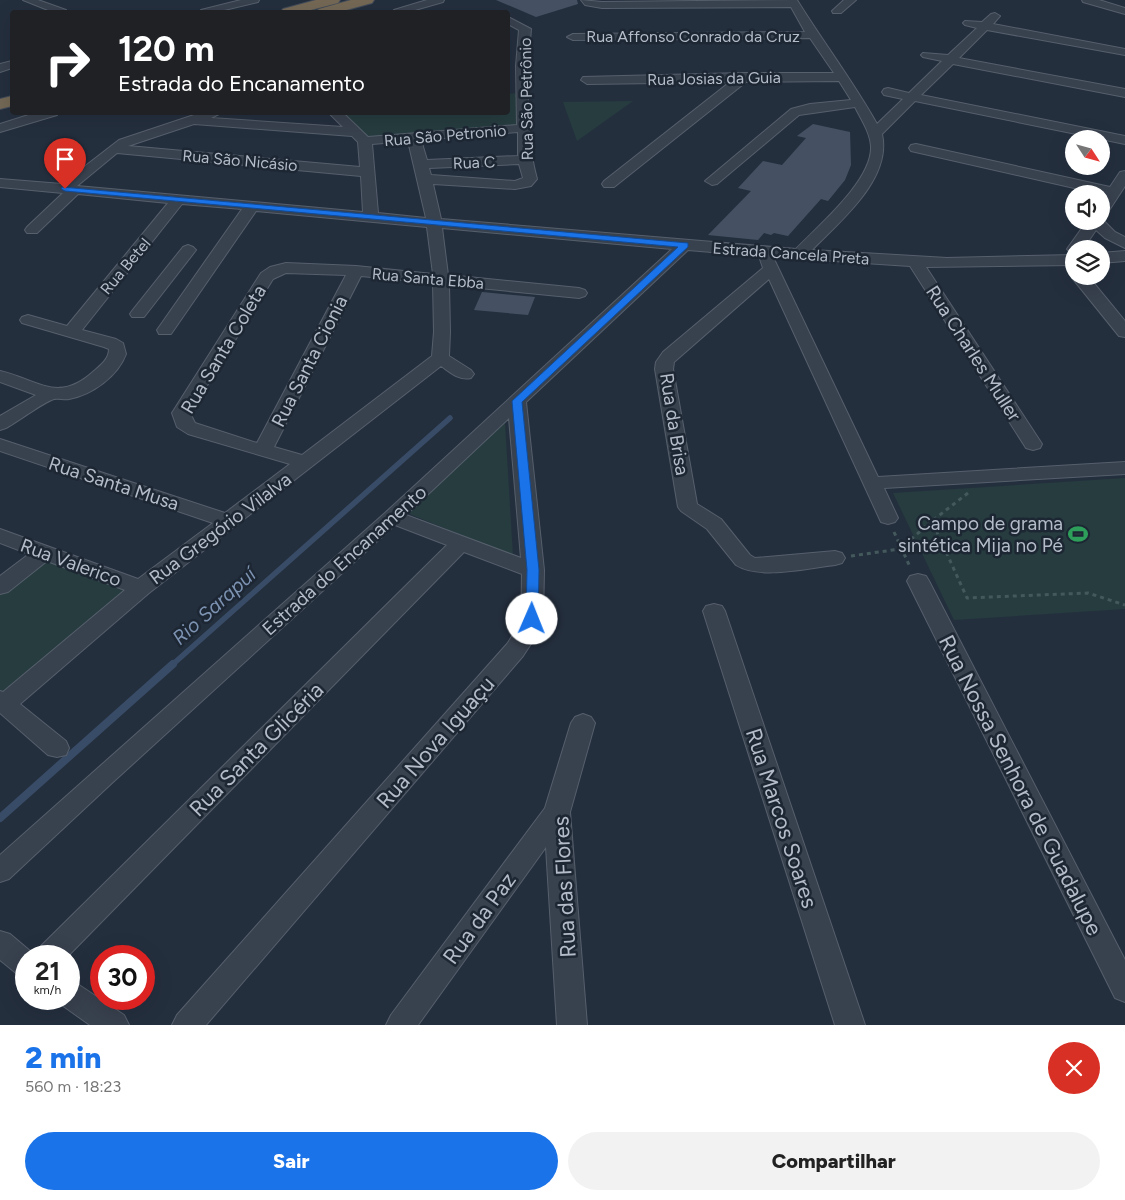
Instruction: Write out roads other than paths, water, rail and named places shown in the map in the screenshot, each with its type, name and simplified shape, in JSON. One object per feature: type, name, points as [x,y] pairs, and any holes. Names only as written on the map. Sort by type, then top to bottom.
[{"type":"highway","points":[[296,10],[334,0]]},
{"type":"highway","points":[[331,10],[368,0]]},
{"type":"street","points":[[28,0],[56,10]]},
{"type":"street","points":[[200,0],[219,9]]},
{"type":"street","points":[[214,10],[254,0]]},
{"type":"street","points":[[405,10],[439,0]]},
{"type":"street","points":[[586,0],[589,3],[602,5],[793,2],[859,103],[875,133],[878,148],[874,166],[855,197],[800,254]]},
{"type":"street","points":[[838,11],[851,0]]},
{"type":"street","points":[[1087,0],[1125,11]]},
{"type":"street","points":[[875,133],[995,16]]},
{"type":"street","name":"Rua São Petrônio","points":[[424,172],[514,185],[526,183],[530,179],[525,160],[522,66],[525,29],[510,21]]},
{"type":"street","points":[[969,22],[1125,52]]},
{"type":"street","name":"Rua Affonso Conrado da Cruz","points":[[573,37],[813,35]]},
{"type":"street","points":[[927,55],[1125,93]]},
{"type":"street","points":[[510,67],[522,66]]},
{"type":"street","name":"Rua Josias da Guia","points":[[587,80],[842,76]]},
{"type":"street","points":[[609,184],[744,77]]},
{"type":"street","points":[[510,92],[523,90]]},
{"type":"street","points":[[888,92],[1125,140]]},
{"type":"street","points":[[712,181],[795,112],[810,108],[859,103]]},
{"type":"street","points":[[0,128],[44,115]]},
{"type":"street","points":[[32,230],[70,189],[114,149],[136,138],[208,115]]},
{"type":"street","points":[[337,115],[361,137],[371,217]]},
{"type":"street","name":"Rua São Petronio","points":[[192,120],[361,137],[413,137],[524,128]]},
{"type":"street","points":[[413,137],[424,172],[434,222],[440,278],[442,343],[440,358],[465,374]]},
{"type":"street","points":[[916,148],[1113,192]]},
{"type":"street","name":"Rua São Nicásio","points":[[114,149],[366,172]]},
{"type":"street","name":"Rua C","points":[[424,172],[525,160]]},
{"type":"street","points":[[1110,197],[1125,175]]},
{"type":"street","name":"Estrada Cancela Preta","points":[[0,183],[685,245],[916,263],[1065,258]]},
{"type":"street","name":"Rua Betel","points":[[71,332],[180,199]]},
{"type":"street","points":[[165,330],[252,206]]},
{"type":"street","points":[[1105,230],[1125,243]]},
{"type":"street","name":"Estrada do Encanamento","points":[[0,872],[104,775],[392,517],[685,245]]},
{"type":"street","points":[[138,314],[188,250]]},
{"type":"street","points":[[763,251],[888,518]]},
{"type":"street","points":[[1110,257],[1125,256]]},
{"type":"street","name":"Rua Charles Muller","points":[[916,263],[1033,444]]},
{"type":"street","name":"Rua Santa Ebba","points":[[276,270],[294,268],[356,271],[579,293]]},
{"type":"street","name":"Rua da Brisa","points":[[771,269],[669,356],[665,362],[664,369],[688,507],[714,524],[748,564],[758,566],[835,558]]},
{"type":"street","name":"Rua Santa Coleta","points":[[276,270],[267,276],[180,413],[182,421],[187,427],[198,432],[306,462]]},
{"type":"street","name":"Rua Santa Cionia","points":[[263,450],[356,271]]},
{"type":"street","points":[[168,275],[201,278]]},
{"type":"street","points":[[1086,285],[1125,332]]},
{"type":"street","points":[[0,376],[52,393],[68,395],[80,392],[94,383],[119,353],[117,347],[110,343],[28,320]]},
{"type":"street","name":"Rua Gregório Vilalva","points":[[3,702],[141,588],[440,358]]},
{"type":"street","points":[[0,424],[52,393]]},
{"type":"street","name":"Rua Nova Iguaçu","points":[[187,1025],[515,650],[527,633],[532,619],[533,570],[517,401]]},
{"type":"street","name":"Rua Santa Musa","points":[[0,445],[228,521]]},
{"type":"street","points":[[872,483],[1125,468]]},
{"type":"street","points":[[392,517],[533,570]]},
{"type":"street","name":"Rua Valerico","points":[[0,536],[141,588]]},
{"type":"street","name":"Rua Santa Glicéria","points":[[61,945],[462,542]]},
{"type":"street","points":[[0,587],[45,552]]},
{"type":"street","name":"Rua Nossa Senhora de Guadalupe","points":[[918,581],[1125,989]]},
{"type":"street","name":"Rua Marcos Soares","points":[[714,611],[850,1025]]},
{"type":"street","points":[[3,702],[57,748]]},
{"type":"street","name":"Rua das Flores","points":[[572,1025],[558,812],[583,723]]},
{"type":"street","name":"Rua da Paz","points":[[401,1025],[558,812]]},
{"type":"street","points":[[0,943],[15,955]]},
{"type":"street","points":[[80,1002],[114,1025]]},
{"type":"waterway","name":"Rio Sarapuí","points":[[172,665],[450,418]]},
{"type":"waterway","name":"Rio Sarapuí","points":[[0,818],[173,664]]},
{"type":"place","name":"Campo de grama sintética Mija no Pé","points":[[1078,534]]}]
